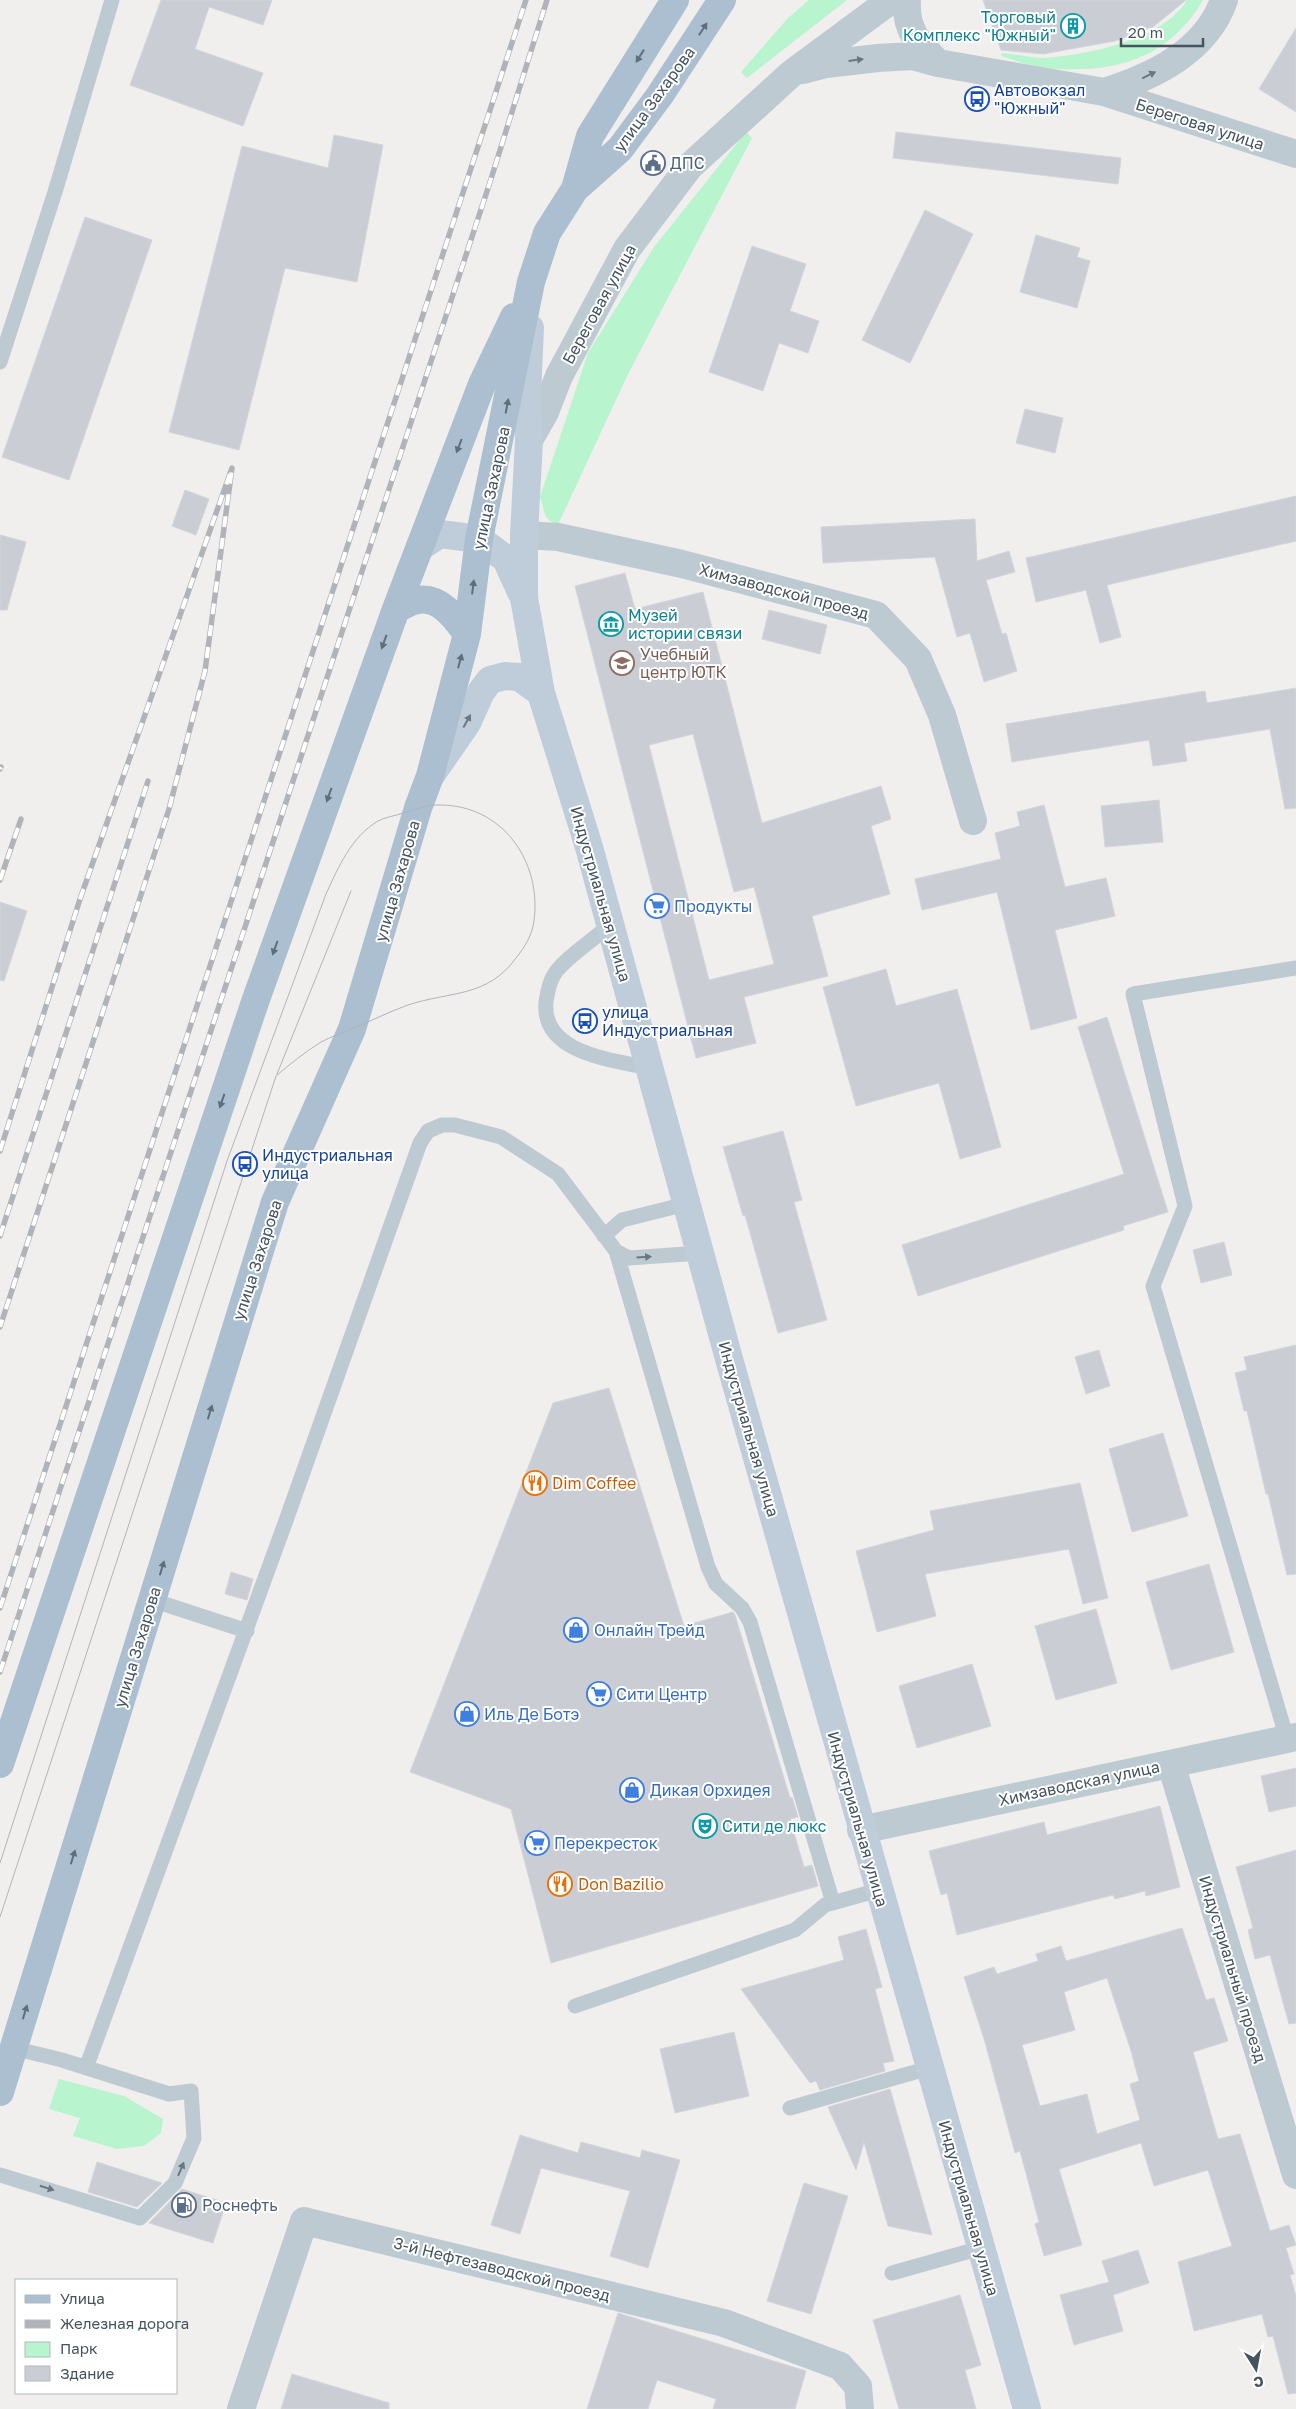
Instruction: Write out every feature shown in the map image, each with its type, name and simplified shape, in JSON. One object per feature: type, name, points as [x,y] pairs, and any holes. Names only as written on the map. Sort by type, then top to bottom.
[{"type":"main road","name":"улица Захарова","points":[[575,189],[590,136],[675,0]]},
{"type":"main road","name":"улица Захарова","points":[[0,2092],[275,1202],[352,1029],[418,808],[430,776],[467,634],[479,539],[531,282],[547,233],[575,189],[620,149],[660,95],[722,0]]},
{"type":"main road","name":"улица Захарова","points":[[0,1764],[255,1002],[396,609],[482,384],[531,282]]},
{"type":"main road","name":"Индустриальная улица","points":[[531,282],[527,394],[529,440],[524,534],[524,598],[541,693],[589,847],[686,1204],[861,1830],[1027,2409]]},
{"type":"main road","points":[[420,547],[440,534],[479,539],[506,560],[524,598]]},
{"type":"main road","points":[[396,609],[420,600],[436,603],[452,614],[467,634]]},
{"type":"main road","points":[[430,776],[467,723],[481,692],[490,680],[505,676],[519,677],[541,693]]},
{"type":"street","name":"Береговая улица","points":[[529,440],[545,412],[560,376],[627,249],[689,167],[792,74],[891,0]]},
{"type":"street","points":[[907,0],[906,12],[912,33],[938,63]]},
{"type":"street","name":"Береговая улица","points":[[1104,92],[1131,84],[1172,64],[1204,36],[1224,0]]},
{"type":"street","name":"Береговая улица","points":[[792,74],[826,64],[912,56],[938,63],[1104,92],[1296,154]]},
{"type":"street","name":"Химзаводской проезд","points":[[524,534],[558,537],[682,564],[876,615],[918,658],[942,715],[973,821]]},
{"type":"street","name":"Химзаводская улица","points":[[861,1830],[1292,1738]]},
{"type":"street","name":"Индустриальный проезд","points":[[1171,1764],[1296,2175]]},
{"type":"street","name":"3-й Нефтезаводской проезд","points":[[240,2409],[304,2221],[724,2323],[840,2366],[858,2386],[860,2409]]},
{"type":"lane","points":[[0,362],[55,192],[112,0]]},
{"type":"lane","points":[[610,925],[559,968],[548,986],[546,1007],[551,1029],[564,1043],[589,1055],[649,1068]]},
{"type":"lane","points":[[1292,1738],[1153,1286],[1185,1206],[1133,994],[1296,968]]},
{"type":"lane","points":[[86,2068],[247,1631],[420,1144],[428,1132],[442,1125],[455,1125],[500,1137],[558,1174],[616,1251],[708,1567],[716,1584],[742,1608],[750,1622],[833,1903]]},
{"type":"lane","points":[[604,1236],[622,1220],[686,1204]]},
{"type":"lane","points":[[616,1251],[629,1258],[700,1253]]},
{"type":"lane","points":[[152,1600],[247,1631]]},
{"type":"lane","points":[[575,2006],[795,1930],[825,1905],[879,1890]]},
{"type":"lane","points":[[0,2175],[140,2218],[175,2183],[194,2138],[191,2092],[170,2094],[14,2048]]},
{"type":"lane","points":[[790,2108],[929,2068]]},
{"type":"lane","points":[[892,2273],[981,2248]]},
{"type":"green space","points":[[809,0],[847,0],[747,78],[741,72],[788,18]]},
{"type":"green space","points":[[1187,0],[1203,0],[1189,21],[1173,37],[1155,50],[1136,59],[1115,65],[1070,69],[1029,65],[1001,56],[1002,53],[1044,58],[1081,53],[1123,43],[1161,26],[1176,14]]},
{"type":"green space","points":[[746,132],[752,138],[628,374],[557,527],[546,517],[540,497],[588,353],[654,247]]},
{"type":"green space","points":[[59,2079],[124,2096],[163,2119],[161,2133],[144,2146],[117,2149],[73,2136],[80,2118],[49,2109]]},
{"type":"building","points":[[161,0],[272,0],[263,25],[209,7],[195,49],[263,73],[243,126],[130,85]]},
{"type":"building","name":"Торговый Комплекс \"Южный\"","points":[[983,0],[1186,0],[1153,27],[1115,41],[1043,54],[1001,50]]},
{"type":"building","points":[[1296,28],[1296,112],[1259,89]]},
{"type":"building","points":[[896,132],[1121,158],[1118,184],[893,158]]},
{"type":"building","points":[[334,135],[383,145],[357,282],[285,268],[239,450],[169,432],[242,146],[328,168]]},
{"type":"building","points":[[925,210],[973,234],[910,363],[862,340]]},
{"type":"building","points":[[85,217],[152,240],[69,480],[2,457]]},
{"type":"building","points":[[1036,235],[1080,248],[1077,257],[1090,261],[1077,308],[1020,292]]},
{"type":"building","points":[[752,246],[806,264],[790,311],[819,321],[808,353],[779,343],[763,391],[709,372]]},
{"type":"building","points":[[1025,409],[1063,418],[1055,453],[1016,443]]},
{"type":"building","points":[[185,490],[209,499],[196,535],[172,526]]},
{"type":"building","points":[[1296,496],[1296,541],[1107,585],[1121,637],[1100,643],[1086,590],[1036,602],[1026,558]]},
{"type":"building","points":[[975,519],[977,561],[1009,551],[1015,572],[986,580],[1002,634],[1006,633],[1017,671],[984,682],[970,633],[957,637],[935,557],[823,563],[821,527]]},
{"type":"building","points":[[0,535],[26,542],[7,610],[0,610]]},
{"type":"building","points":[[625,573],[635,609],[703,592],[762,823],[881,786],[891,819],[871,826],[890,894],[812,916],[828,976],[744,997],[756,1043],[696,1058],[575,586]],"holes":[[[693,734],[734,892],[754,887],[774,964],[709,980],[649,745]]]},
{"type":"building","points":[[769,610],[827,625],[820,654],[762,639]]},
{"type":"building","points":[[1296,688],[1296,808],[1285,809],[1270,729],[1184,743],[1187,761],[1153,766],[1149,740],[1012,762],[1006,724],[1205,691],[1207,703]]},
{"type":"building","points":[[1159,800],[1163,842],[1105,847],[1101,806]]},
{"type":"building","points":[[1044,805],[1065,887],[1106,878],[1115,916],[1055,930],[1077,1018],[1031,1030],[997,892],[922,910],[915,879],[1001,859],[995,833],[1020,826],[1017,812]]},
{"type":"building","points":[[0,902],[27,911],[4,981],[0,980]]},
{"type":"building","points":[[886,969],[896,1006],[957,989],[1001,1147],[960,1159],[939,1083],[856,1106],[823,987]]},
{"type":"building","points":[[1107,1017],[1168,1212],[1123,1226],[1124,1230],[918,1296],[902,1245],[1124,1174],[1078,1027]]},
{"type":"building","points":[[783,1131],[802,1200],[794,1202],[827,1320],[778,1333],[745,1215],[743,1216],[723,1147]]},
{"type":"building","points":[[1224,1242],[1232,1275],[1201,1283],[1193,1250]]},
{"type":"building","points":[[1296,1345],[1296,1574],[1287,1575],[1247,1411],[1244,1411],[1235,1373],[1247,1370],[1244,1357]]},
{"type":"building","points":[[1099,1350],[1110,1386],[1086,1394],[1075,1357]]},
{"type":"building","name":"Сити Центр","points":[[609,1388],[684,1626],[733,1612],[735,1615],[790,1798],[792,1797],[798,1817],[790,1819],[804,1867],[812,1865],[818,1886],[551,1963],[511,1809],[410,1772],[553,1403]]},
{"type":"building","points":[[1163,1433],[1188,1516],[1132,1532],[1109,1449]]},
{"type":"building","points":[[1080,1483],[1108,1598],[1083,1604],[1069,1549],[925,1574],[936,1616],[877,1632],[856,1551],[934,1530],[930,1511]]},
{"type":"building","points":[[1209,1564],[1234,1652],[1171,1670],[1146,1582]]},
{"type":"building","points":[[231,1572],[253,1579],[247,1600],[225,1594]]},
{"type":"building","points":[[1096,1609],[1117,1683],[1056,1700],[1035,1626]]},
{"type":"building","points":[[972,1664],[991,1726],[917,1748],[899,1686]]},
{"type":"building","points":[[1296,1768],[1296,1806],[1269,1812],[1261,1776]]},
{"type":"building","points":[[1160,1806],[1180,1887],[1146,1896],[1145,1891],[1115,1899],[1113,1895],[957,1935],[947,1893],[941,1895],[929,1851],[1044,1822],[1047,1835]]},
{"type":"building","points":[[1296,1850],[1296,2023],[1289,2024],[1270,1955],[1255,1959],[1248,1930],[1253,1928],[1236,1867]]},
{"type":"building","points":[[1182,1928],[1206,2000],[1214,1998],[1228,2041],[1193,2052],[1218,2139],[1240,2134],[1270,2231],[1289,2225],[1296,2245],[1286,2248],[1294,2274],[1290,2275],[1296,2296],[1296,2393],[1288,2394],[1273,2336],[1268,2337],[1262,2314],[1194,2331],[1178,2262],[1232,2246],[1208,2170],[1154,2186],[1141,2143],[1059,2169],[1082,2245],[1044,2256],[1035,2224],[1039,2222],[1020,2151],[1015,2153],[985,2042],[964,1977],[994,1967],[997,1974],[1038,1961],[1036,1954],[1061,1946],[1066,1961]],"holes":[[[1107,1978],[1139,2081],[1130,2084],[1140,2120],[1097,2134],[1087,2094],[1040,2106],[1022,2045],[1075,2030],[1064,1992]]]},
{"type":"building","points":[[866,1929],[882,1987],[875,1989],[894,2061],[883,2063],[885,2071],[820,2090],[816,2081],[810,2083],[741,1989],[844,1960],[838,1937]]},
{"type":"building","points":[[734,2032],[749,2096],[675,2113],[660,2049]]},
{"type":"building","points":[[890,2089],[932,2235],[888,2226],[864,2142],[856,2170],[828,2107]]},
{"type":"building","points":[[520,2135],[578,2153],[581,2142],[640,2158],[642,2150],[680,2160],[648,2268],[610,2256],[630,2191],[541,2168],[520,2234],[491,2225]]},
{"type":"building","points":[[97,2162],[162,2183],[137,2207],[88,2192]]},
{"type":"building","points":[[804,2183],[848,2196],[811,2314],[767,2301]]},
{"type":"building","points":[[182,2189],[226,2203],[213,2243],[149,2223]]},
{"type":"building","points":[[1138,2250],[1149,2283],[1113,2295],[1123,2331],[1074,2345],[1060,2295],[1109,2282],[1102,2261]]},
{"type":"building","points":[[960,2295],[981,2365],[965,2370],[976,2409],[899,2409],[873,2320]]},
{"type":"building","points":[[618,2313],[806,2371],[795,2409],[713,2409],[716,2399],[657,2380],[648,2409],[587,2409]]},
{"type":"building","points":[[292,2374],[389,2403],[389,2409],[281,2409]]},
{"type":"tram line","points":[[0,1863],[227,1161],[326,894],[353,844],[369,828],[381,820],[435,805],[462,808],[482,815],[499,826],[513,840],[524,858],[531,878],[535,899],[534,921],[530,936],[516,958],[505,971],[493,980],[467,991],[408,1005],[330,1038],[309,1050],[276,1076],[0,1917]]},
{"type":"tram line","points":[[277,1074],[351,891]]},
{"type":"railway","points":[[0,1608],[526,0]]},
{"type":"railway","points":[[0,1672],[491,179],[547,0]]},
{"type":"railway","points":[[0,1151],[80,899],[232,468],[205,671],[169,809],[0,1327]]},
{"type":"railway","points":[[0,1236],[148,781]]},
{"type":"railway","points":[[0,880],[21,819]]},
{"type":"place","name":"Торговый Комплекс \"Южный\"","points":[[1073,26]]},
{"type":"place","name":"Автовокзал \"Южный\"","points":[[977,99]]},
{"type":"place","name":"ДПС","points":[[653,163]]},
{"type":"place","name":"Музей истории связи","points":[[611,624]]},
{"type":"place","name":"Учебный центр ЮТК","points":[[622,663]]},
{"type":"place","name":"Продукты","points":[[657,906]]},
{"type":"place","name":"улица Индустриальная","points":[[585,1021]]},
{"type":"place","name":"Индустриальная улица","points":[[245,1164]]},
{"type":"place","name":"Dim Coffee","points":[[535,1483]]},
{"type":"place","name":"Онлайн Трейд","points":[[576,1630]]},
{"type":"place","name":"Сити Центр","points":[[599,1694]]},
{"type":"place","name":"Иль Де Ботэ","points":[[467,1714]]},
{"type":"place","name":"Дикая Орхидея","points":[[632,1790]]},
{"type":"place","name":"Сити де люкс","points":[[705,1826]]},
{"type":"place","name":"Перекресток","points":[[537,1843]]},
{"type":"place","name":"Don Bazilio","points":[[560,1884]]},
{"type":"place","name":"Роснефть","points":[[184,2205]]}]
